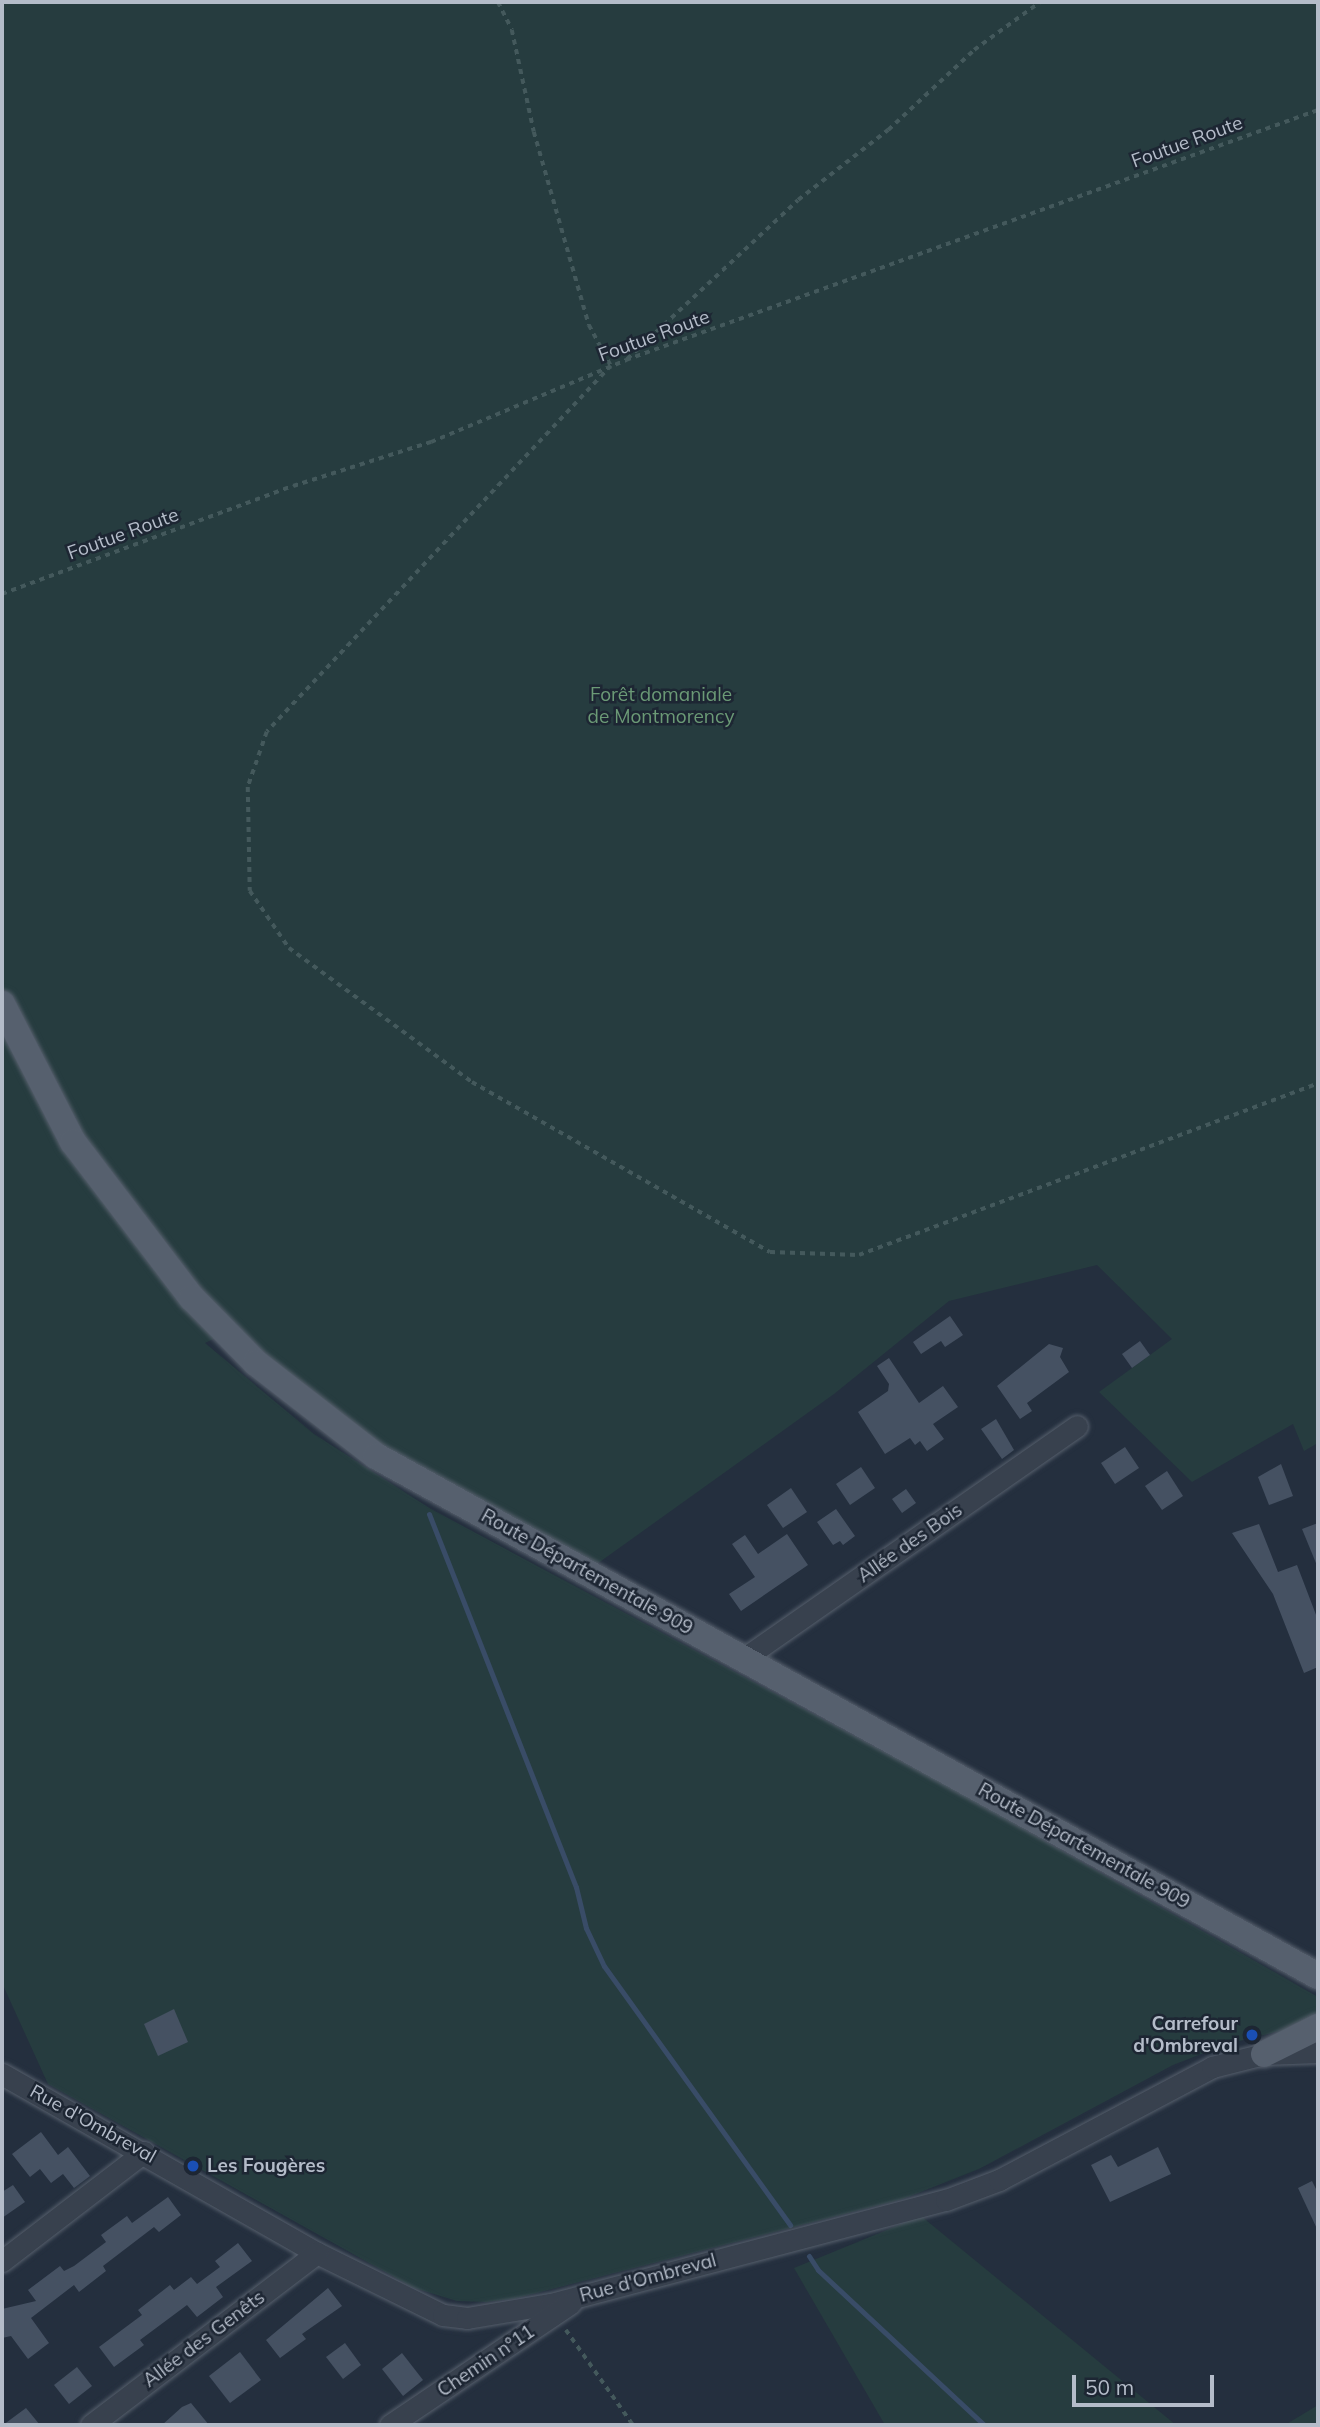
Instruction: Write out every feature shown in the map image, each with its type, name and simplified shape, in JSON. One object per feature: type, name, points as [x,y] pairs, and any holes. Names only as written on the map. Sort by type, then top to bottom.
[{"type":"main road","name":"Route Départementale 909","points":[[2,1004],[73,1142],[192,1298],[256,1363],[376,1456],[1318,1976]]},
{"type":"main road","points":[[1280,1954],[1318,1983]]},
{"type":"main road","points":[[1264,2054],[1318,2027]]},
{"type":"street","name":"Allée des Bois","points":[[743,1659],[1077,1426]]},
{"type":"street","name":"Rue d'Ombreval","points":[[2,2074],[144,2152],[317,2253],[456,2318],[492,2315],[582,2295],[946,2200],[999,2180],[1212,2067],[1264,2054],[1318,2052]]},
{"type":"street","points":[[2,2261],[144,2152]]},
{"type":"street","name":"Allée des Genêts","points":[[91,2425],[317,2253]]},
{"type":"street","name":"Chemin n°11","points":[[390,2425],[582,2295]]},
{"type":"path","points":[[498,2],[512,30],[534,132],[589,325],[611,366],[268,732],[248,787],[250,891],[289,948],[472,1082],[770,1252],[859,1255],[1318,1083]]},
{"type":"path","points":[[626,360],[798,200],[888,130],[974,50],[1040,2]]},
{"type":"path","name":"Foutue Route","points":[[2,594],[293,486],[431,442],[626,360],[1318,110]]},
{"type":"path","points":[[556,2314],[633,2425]]},
{"type":"green space","name":"Forêt domaniale de Montmorency","points":[[2,2],[1318,2],[1318,1443],[1304,1451],[1293,1424],[1192,1482],[1099,1392],[1172,1339],[1097,1265],[949,1301],[834,1394],[576,1579],[376,1456],[224,1334],[205,1343],[314,1434],[431,1509],[961,1793],[1318,1997],[1318,2010],[1309,2024],[1227,2044],[1173,2065],[979,2169],[903,2199],[513,2299],[486,2302],[457,2301],[414,2288],[48,2084],[2,1983]]},
{"type":"green space","points":[[921,2216],[1176,2425],[885,2425],[794,2268]]},
{"type":"green space","points":[[1318,2405],[1318,2425],[1285,2425]]},
{"type":"building","points":[[950,1316],[963,1335],[945,1347],[941,1341],[921,1354],[913,1342]]},
{"type":"building","points":[[1140,1341],[1150,1355],[1132,1368],[1122,1354]]},
{"type":"building","points":[[1049,1344],[1063,1348],[1060,1357],[1069,1372],[1027,1403],[1032,1411],[1020,1419],[997,1386]]},
{"type":"building","points":[[889,1358],[919,1403],[943,1386],[958,1407],[933,1424],[944,1439],[927,1451],[920,1441],[915,1445],[910,1438],[885,1454],[858,1412],[888,1391],[889,1384],[877,1366]]},
{"type":"building","points":[[996,1419],[1014,1450],[1002,1459],[981,1429]]},
{"type":"building","points":[[1125,1447],[1139,1468],[1115,1484],[1101,1463]]},
{"type":"building","points":[[1281,1464],[1293,1496],[1269,1505],[1258,1477]]},
{"type":"building","points":[[861,1467],[875,1488],[850,1505],[836,1484]]},
{"type":"building","points":[[1167,1471],[1183,1496],[1162,1510],[1145,1486]]},
{"type":"building","points":[[791,1488],[807,1512],[783,1528],[767,1505]]},
{"type":"building","points":[[906,1489],[916,1503],[902,1513],[892,1499]]},
{"type":"building","points":[[836,1509],[855,1536],[843,1545],[840,1541],[833,1545],[817,1522]]},
{"type":"building","points":[[1318,1523],[1318,1568],[1302,1529]]},
{"type":"building","points":[[1259,1524],[1278,1572],[1297,1565],[1318,1620],[1318,1667],[1304,1673],[1273,1594],[1232,1533]]},
{"type":"building","points":[[787,1534],[808,1565],[741,1611],[729,1594],[755,1577],[732,1544],[745,1535],[758,1554]]},
{"type":"building","points":[[174,2009],[188,2042],[158,2056],[144,2024]]},
{"type":"building","points":[[41,2132],[58,2155],[68,2147],[90,2176],[74,2188],[63,2174],[51,2183],[40,2169],[30,2177],[12,2154]]},
{"type":"building","points":[[1158,2147],[1171,2174],[1110,2202],[1091,2165],[1111,2155],[1118,2167]]},
{"type":"building","points":[[1312,2181],[1318,2193],[1318,2231],[1298,2188]]},
{"type":"building","points":[[13,2185],[25,2202],[2,2218],[2,2192]]},
{"type":"building","points":[[168,2197],[181,2215],[159,2232],[154,2227],[103,2266],[106,2271],[79,2292],[74,2285],[31,2318],[49,2343],[28,2359],[11,2336],[2,2338],[2,2309],[36,2301],[28,2290],[60,2266],[64,2271],[74,2266],[106,2242],[101,2235],[127,2216],[132,2223]]},
{"type":"building","points":[[238,2243],[252,2261],[216,2287],[223,2297],[197,2317],[187,2305],[140,2340],[144,2345],[114,2367],[99,2347],[142,2315],[138,2310],[170,2285],[174,2290],[191,2277],[197,2284],[220,2267],[215,2261]]},
{"type":"building","points":[[328,2288],[342,2306],[302,2334],[306,2339],[280,2358],[266,2340]]},
{"type":"building","points":[[345,2343],[361,2365],[343,2379],[326,2357]]},
{"type":"building","points":[[240,2352],[261,2380],[230,2403],[209,2376]]},
{"type":"building","points":[[402,2353],[423,2380],[403,2396],[382,2369]]},
{"type":"building","points":[[77,2367],[92,2386],[69,2404],[54,2385]]},
{"type":"building","points":[[191,2403],[209,2425],[162,2425],[182,2407]]},
{"type":"building","points":[[26,2408],[40,2425],[3,2425]]},
{"type":"waterway","points":[[429,1514],[576,1887],[586,1928],[604,1966],[790,2225]]},
{"type":"waterway","points":[[809,2256],[818,2270],[984,2425]]},
{"type":"place","name":"Carrefour d'Ombreval","points":[[1252,2035]]},
{"type":"place","name":"Les Fougères","points":[[193,2166]]}]
